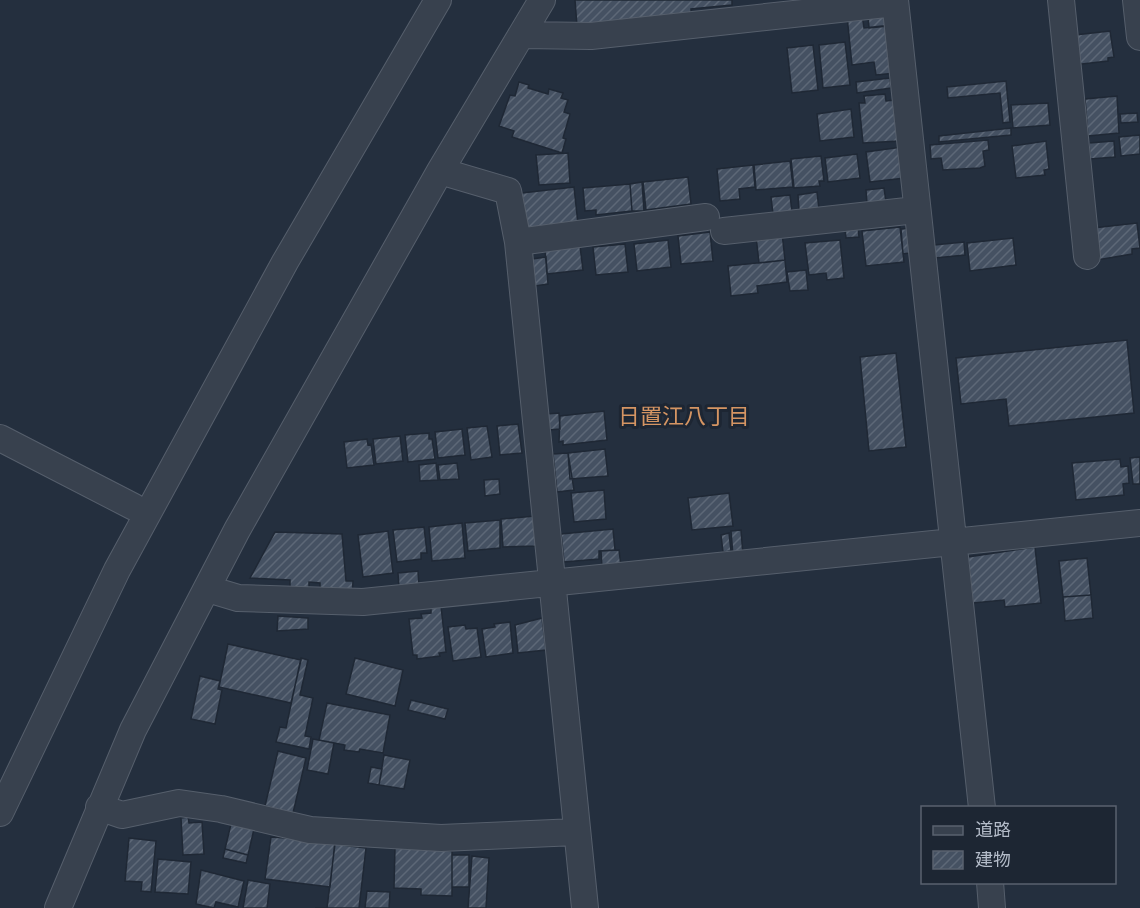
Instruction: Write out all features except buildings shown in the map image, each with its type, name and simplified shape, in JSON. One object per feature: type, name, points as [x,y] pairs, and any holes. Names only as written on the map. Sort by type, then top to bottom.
[{"type":"street","points":[[0,813],[129,550],[285,262],[438,0]]},
{"type":"street","points":[[58,908],[133,730],[237,530],[440,171],[542,0]]},
{"type":"street","points":[[1061,0],[1087,256]]},
{"type":"street","points":[[1136,0],[1140,37]]},
{"type":"street","points":[[522,35],[591,36],[895,1],[982,806]]},
{"type":"street","points":[[440,171],[508,191],[518,242],[585,908]]},
{"type":"street","points":[[518,242],[715,224],[916,210]]},
{"type":"street","points":[[0,438],[134,507]]},
{"type":"street","points":[[208,589],[238,598],[363,602],[1140,523]]},
{"type":"street","points":[[99,807],[122,815],[179,803],[221,809],[310,830],[441,838],[576,832]]},
{"type":"street","points":[[990,884],[992,908]]},
{"type":"district","name":"日置江八丁目","points":[[684,416]]}]
